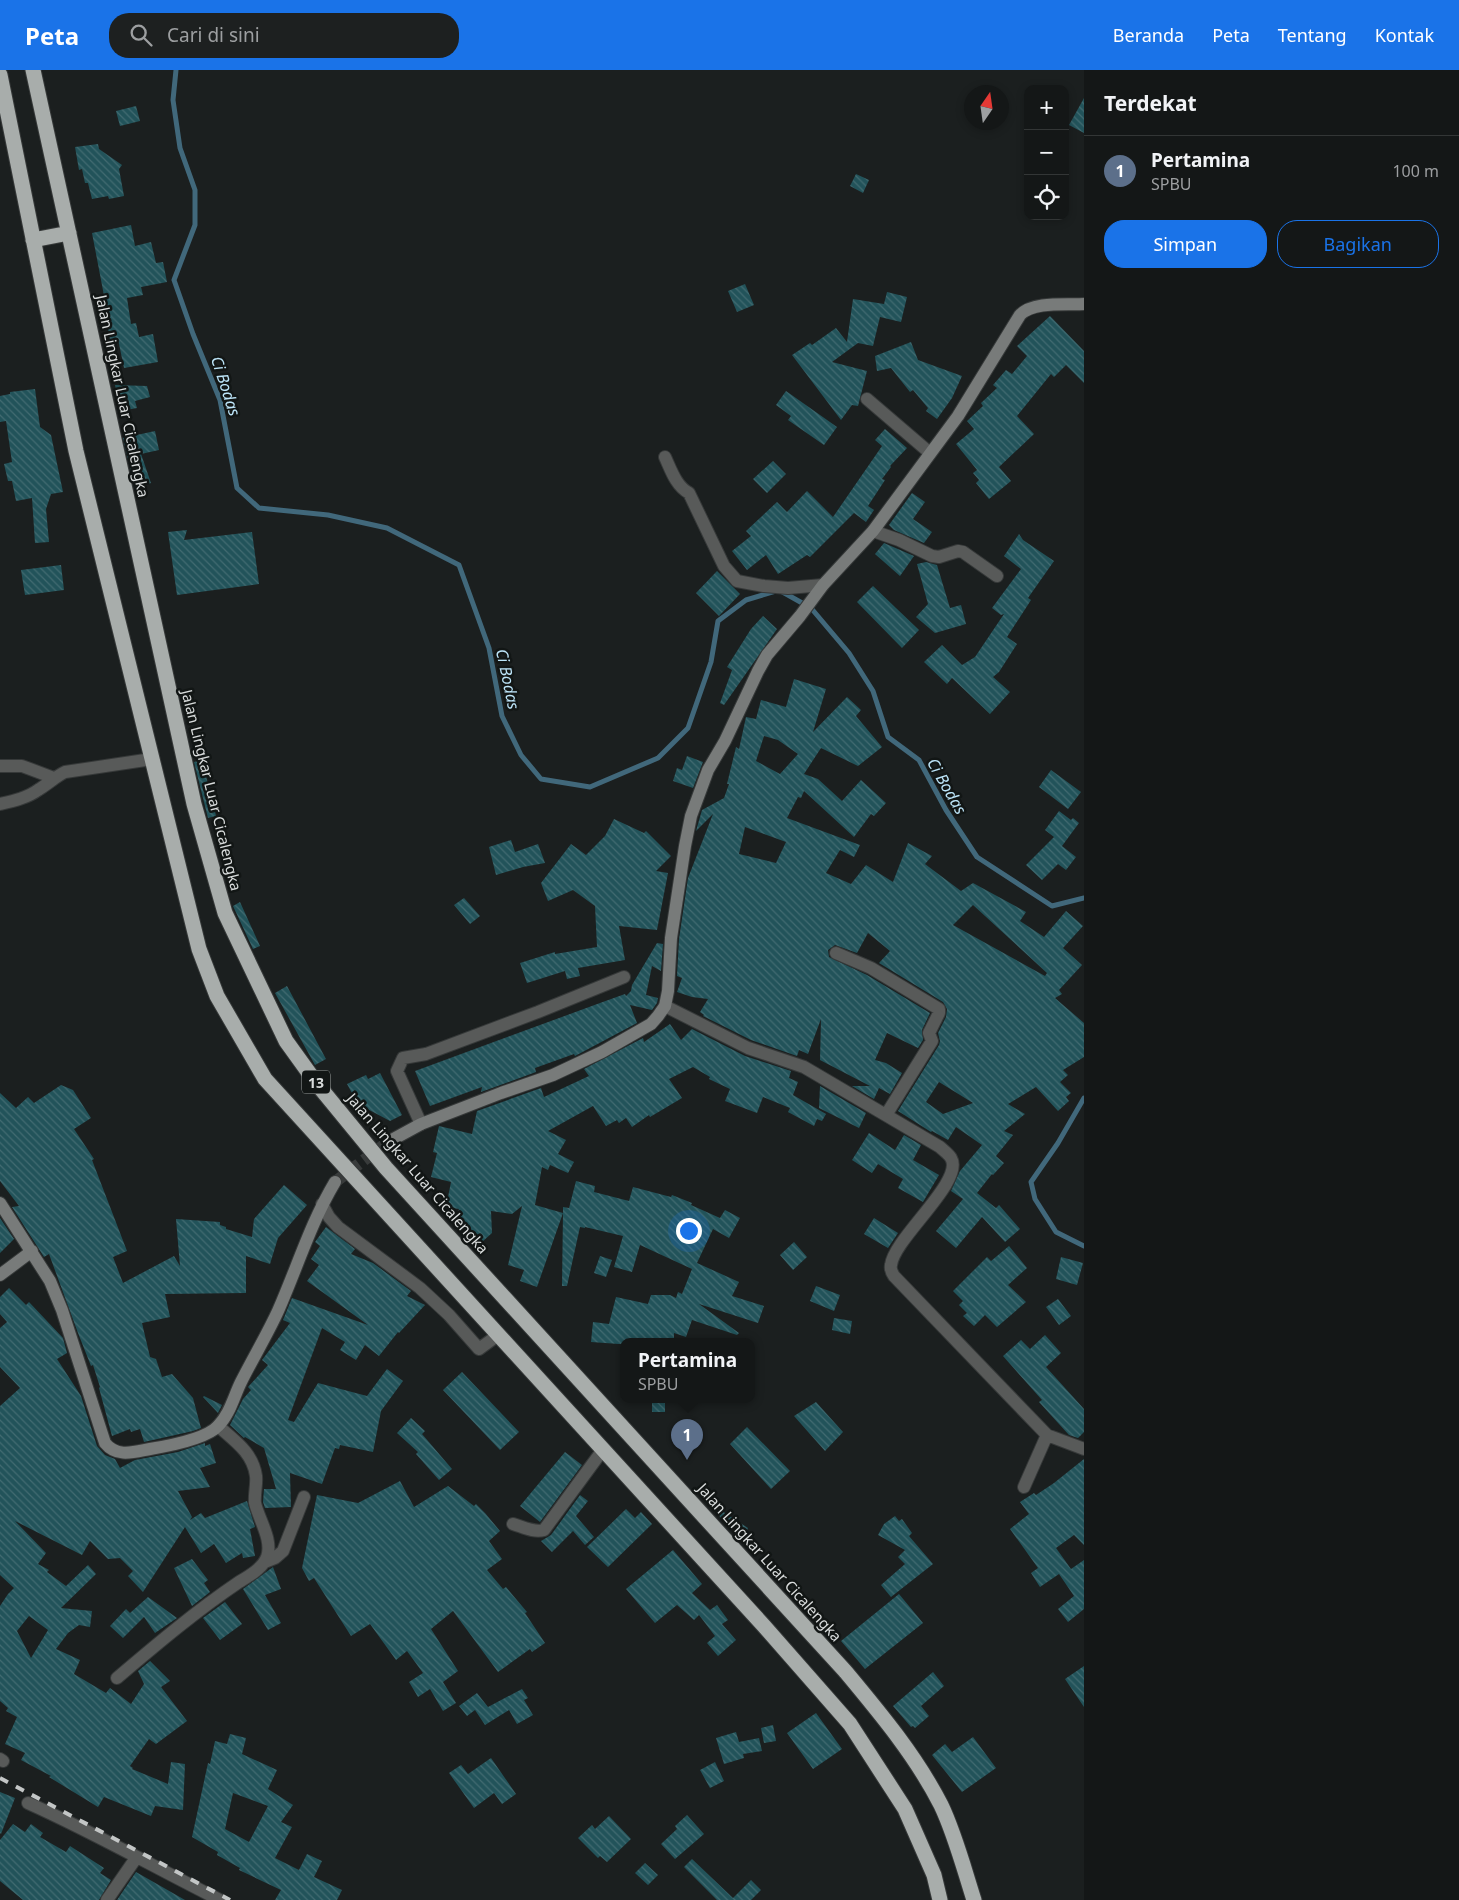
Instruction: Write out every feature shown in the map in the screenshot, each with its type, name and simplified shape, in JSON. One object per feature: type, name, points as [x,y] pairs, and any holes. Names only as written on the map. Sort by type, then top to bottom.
[{"type":"highway","name":"Jalan Lingkar Luar Cicalengka","points":[[33,70],[163,670],[194,804],[225,912],[286,1041],[317,1084],[386,1168],[845,1670],[876,1708],[914,1759],[942,1806],[974,1900]]},
{"type":"highway","name":"13","points":[[0,75],[76,451],[199,949],[217,996],[265,1079],[602,1451],[764,1626],[850,1724],[906,1810],[934,1875],[940,1900]]},
{"type":"highway","points":[[33,240],[69,233]]},
{"type":"street","points":[[388,1142],[421,1124],[500,1092],[553,1075],[602,1052],[651,1024],[665,1006],[668,991],[671,938],[691,816],[708,770],[725,742],[767,655],[823,585],[872,531],[958,416],[1024,310],[1038,306],[1084,304]]},
{"type":"street","points":[[867,399],[930,453]]},
{"type":"street","points":[[665,457],[675,479],[683,490],[689,493],[724,566],[737,580],[772,587],[823,585]]},
{"type":"street","points":[[872,531],[899,540],[932,556],[939,557],[958,551],[963,552],[997,576]]},
{"type":"street","points":[[0,804],[20,799],[38,790],[65,772],[152,759]]},
{"type":"street","points":[[0,766],[22,766],[54,778]]},
{"type":"street","points":[[836,953],[871,968],[940,1009],[929,1033],[932,1041],[886,1115]]},
{"type":"street","points":[[421,1124],[397,1071],[403,1058],[426,1054],[624,977]]},
{"type":"street","points":[[665,1006],[748,1048],[804,1067],[940,1147],[952,1158],[953,1166],[949,1181],[895,1252],[890,1267],[894,1276],[1047,1435],[1084,1449]]},
{"type":"street","points":[[0,1203],[50,1281],[62,1310],[105,1443],[111,1451],[118,1453],[161,1448],[205,1435],[218,1426],[278,1311],[322,1204],[335,1182]]},
{"type":"street","points":[[322,1204],[329,1217],[338,1227],[420,1288],[479,1349],[498,1335]]},
{"type":"street","points":[[0,1275],[32,1251]]},
{"type":"street","points":[[218,1426],[245,1450],[252,1461],[256,1476],[255,1501],[268,1541],[268,1555],[265,1562]]},
{"type":"street","points":[[1024,1487],[1047,1435]]},
{"type":"street","points":[[513,1524],[532,1530],[544,1530],[602,1451]]},
{"type":"street","points":[[117,1678],[177,1626],[250,1575],[265,1562],[275,1558],[282,1551],[304,1496]]},
{"type":"street","points":[[28,1803],[111,1842],[136,1858],[220,1900]]},
{"type":"street","points":[[107,1900],[136,1858]]},
{"type":"building","points":[[1084,98],[1084,133],[1069,125]]},
{"type":"building","points":[[136,106],[140,121],[120,126],[116,111]]},
{"type":"building","points":[[98,144],[99,149],[122,165],[119,169],[124,196],[109,199],[108,196],[92,199],[88,183],[85,183],[82,169],[79,170],[75,147]]},
{"type":"building","points":[[856,174],[869,180],[863,193],[850,186]]},
{"type":"building","points":[[131,225],[135,246],[151,242],[156,263],[163,262],[167,282],[141,287],[143,295],[127,298],[131,324],[136,323],[139,337],[153,334],[158,362],[124,368],[118,339],[110,340],[104,306],[106,306],[92,233]]},
{"type":"building","points":[[745,284],[754,305],[737,312],[728,291]]},
{"type":"building","points":[[887,292],[907,297],[901,322],[880,317],[873,346],[858,343],[832,362],[867,371],[858,406],[852,405],[841,420],[792,355],[810,343],[812,345],[836,328],[847,342],[853,299],[884,304]]},
{"type":"building","points":[[1050,316],[1084,351],[1084,383],[1066,365],[1054,377],[1051,374],[1017,416],[1034,434],[999,467],[1011,481],[989,499],[976,483],[979,480],[973,473],[977,470],[956,444],[974,429],[967,421],[983,406],[981,403],[997,388],[993,385],[1006,370],[1012,374],[1027,356],[1017,346]]},
{"type":"building","points":[[911,342],[918,360],[962,376],[952,398],[937,419],[926,411],[928,408],[913,390],[910,392],[891,368],[877,371],[875,356]]},
{"type":"building","points":[[115,385],[147,386],[150,397],[135,401],[137,408],[121,411]]},
{"type":"building","points":[[35,389],[40,427],[51,435],[63,492],[51,494],[46,509],[49,542],[35,543],[32,498],[16,501],[12,481],[8,481],[4,464],[12,462],[6,421],[0,422],[0,396],[10,394],[10,392]]},
{"type":"building","points":[[786,391],[837,427],[824,445],[788,420],[791,416],[776,405]]},
{"type":"building","points":[[885,429],[907,448],[890,466],[882,479],[885,480],[868,506],[874,510],[866,522],[854,513],[810,557],[807,555],[778,574],[766,555],[747,570],[732,551],[751,536],[746,531],[777,502],[787,512],[807,491],[833,517],[882,446],[875,440]]},
{"type":"building","points":[[155,431],[159,450],[141,454],[151,483],[135,488],[123,438]]},
{"type":"building","points":[[773,461],[786,474],[767,493],[753,479]]},
{"type":"building","points":[[912,493],[925,502],[913,519],[932,532],[924,543],[894,530],[889,525]]},
{"type":"building","points":[[187,530],[184,540],[252,532],[259,584],[177,595],[168,532]]},
{"type":"building","points":[[1019,534],[1023,540],[1054,561],[1028,598],[1031,600],[1007,637],[1017,644],[999,672],[993,677],[1010,692],[990,714],[952,678],[947,684],[924,662],[942,645],[962,665],[975,657],[1004,614],[1001,615],[992,608],[1021,569],[1004,556]]},
{"type":"building","points":[[884,543],[914,556],[900,576],[875,554]]},
{"type":"building","points":[[926,562],[937,565],[950,608],[961,605],[966,624],[935,633],[916,617],[928,604],[917,564]]},
{"type":"building","points":[[61,565],[64,590],[25,595],[21,570]]},
{"type":"building","points":[[717,571],[740,594],[719,616],[696,593]]},
{"type":"building","points":[[873,586],[919,630],[902,648],[857,602]]},
{"type":"building","points":[[763,616],[777,629],[724,705],[720,703],[732,670],[727,667],[751,629]]},
{"type":"building","points":[[794,679],[826,689],[813,732],[847,697],[861,710],[856,716],[882,747],[858,766],[821,748],[804,774],[818,779],[842,801],[861,780],[886,803],[874,816],[871,814],[854,837],[804,791],[801,798],[798,797],[787,818],[860,845],[854,857],[840,850],[826,873],[851,884],[866,865],[893,882],[908,843],[932,856],[925,864],[961,891],[973,883],[1026,912],[1020,921],[1044,937],[1066,911],[1083,926],[1063,948],[1082,965],[1059,990],[1062,994],[1055,998],[1084,1023],[1084,1057],[1063,1070],[1068,1075],[1060,1082],[1071,1093],[1066,1097],[1069,1101],[1058,1111],[1036,1087],[1008,1104],[1025,1114],[1004,1131],[1013,1135],[996,1156],[1004,1163],[992,1174],[977,1193],[996,1208],[999,1205],[1020,1229],[1005,1242],[982,1217],[956,1248],[936,1231],[963,1199],[951,1191],[960,1171],[982,1145],[956,1127],[948,1140],[931,1132],[898,1111],[939,1045],[938,1033],[946,1017],[947,1009],[943,1002],[879,963],[890,951],[868,933],[857,953],[835,945],[828,950],[829,957],[867,975],[930,1013],[922,1030],[923,1040],[918,1048],[887,1033],[875,1060],[886,1063],[902,1073],[890,1094],[879,1088],[874,1099],[852,1086],[870,1086],[820,1060],[821,1019],[808,1054],[799,1050],[797,1056],[751,1040],[703,1016],[700,1012],[708,999],[692,997],[677,992],[682,978],[677,976],[679,939],[688,878],[713,814],[696,831],[702,810],[724,798],[729,784],[727,784],[736,747],[739,749],[746,717],[756,719],[761,700],[786,707]],"holes":[[[764,736],[778,740],[798,754],[780,774],[756,761]],[[745,827],[786,842],[776,863],[739,854]],[[973,905],[1047,973],[1045,976],[953,925]],[[939,1082],[973,1103],[943,1114],[926,1102]]]},
{"type":"building","points":[[687,756],[703,762],[693,788],[673,781],[677,768],[682,770]]},
{"type":"building","points":[[202,760],[216,816],[208,818],[194,762]]},
{"type":"building","points":[[1051,770],[1081,792],[1068,809],[1039,787]]},
{"type":"building","points":[[1059,811],[1071,820],[1073,818],[1079,823],[1062,846],[1076,857],[1066,870],[1058,864],[1042,880],[1026,865],[1054,837],[1045,830]]},
{"type":"building","points":[[614,819],[644,833],[646,831],[671,856],[656,871],[668,873],[657,930],[619,926],[625,960],[578,968],[580,976],[567,979],[565,971],[527,983],[520,963],[555,952],[555,954],[597,947],[595,906],[573,890],[548,901],[541,883],[571,844],[586,855],[605,836]]},
{"type":"building","points":[[511,840],[515,852],[538,844],[545,863],[496,875],[489,847]]},
{"type":"building","points":[[464,898],[480,916],[470,924],[454,905]]},
{"type":"building","points":[[240,902],[260,946],[253,949],[233,906]]},
{"type":"building","points":[[657,943],[663,944],[661,971],[652,966],[646,995],[658,998],[657,1003],[652,1010],[630,1005],[637,1023],[575,1056],[574,1054],[535,1068],[536,1072],[481,1092],[482,1087],[430,1106],[415,1071],[625,994],[626,996],[631,991],[632,985]]},
{"type":"building","points":[[287,986],[326,1059],[315,1065],[275,993]]},
{"type":"building","points":[[670,1024],[681,1040],[692,1029],[745,1056],[791,1071],[789,1078],[798,1082],[793,1095],[826,1114],[822,1121],[817,1119],[814,1126],[788,1112],[790,1108],[763,1097],[757,1113],[725,1101],[730,1089],[709,1079],[710,1077],[693,1067],[669,1079],[682,1098],[650,1117],[649,1115],[632,1127],[626,1118],[619,1123],[617,1120],[606,1126],[593,1106],[548,1131],[566,1140],[558,1154],[574,1162],[568,1173],[550,1165],[548,1170],[542,1167],[535,1205],[563,1213],[537,1287],[520,1281],[524,1270],[508,1265],[522,1206],[512,1214],[491,1211],[492,1233],[482,1242],[457,1214],[459,1209],[446,1207],[451,1182],[431,1177],[437,1153],[433,1152],[439,1126],[472,1134],[477,1111],[541,1088],[544,1097],[589,1076],[584,1069],[643,1038],[644,1042]]},
{"type":"building","points":[[380,1073],[402,1115],[390,1121],[358,1104],[347,1084],[366,1075],[368,1079]]},
{"type":"building","points":[[61,1085],[73,1090],[91,1118],[74,1129],[94,1159],[92,1160],[127,1251],[113,1257],[123,1283],[174,1256],[180,1266],[176,1219],[220,1222],[220,1225],[226,1227],[226,1229],[252,1237],[254,1219],[284,1185],[307,1205],[278,1238],[270,1264],[246,1256],[246,1293],[165,1294],[170,1317],[142,1323],[150,1357],[156,1359],[162,1377],[172,1374],[193,1398],[201,1428],[144,1442],[140,1429],[131,1432],[130,1429],[112,1436],[93,1365],[91,1366],[49,1254],[44,1257],[12,1207],[19,1206],[0,1181],[0,1093],[16,1108],[28,1097],[34,1103]]},
{"type":"building","points":[[820,1086],[866,1113],[859,1128],[819,1108]]},
{"type":"building","points":[[869,1133],[895,1150],[904,1135],[921,1145],[913,1160],[939,1175],[923,1202],[898,1188],[903,1179],[878,1164],[872,1173],[852,1160]]},
{"type":"building","points":[[576,1181],[595,1186],[594,1192],[629,1201],[633,1187],[671,1197],[672,1195],[720,1218],[725,1210],[740,1218],[729,1238],[713,1229],[697,1263],[739,1282],[732,1296],[764,1306],[758,1323],[699,1304],[739,1333],[737,1335],[692,1320],[686,1337],[674,1333],[674,1338],[620,1338],[620,1344],[591,1342],[593,1322],[609,1324],[616,1297],[648,1304],[651,1295],[670,1295],[676,1298],[678,1292],[682,1294],[692,1269],[640,1245],[632,1272],[614,1267],[623,1236],[585,1227],[580,1227],[567,1286],[562,1286],[563,1207],[569,1208]]},
{"type":"building","points":[[0,1218],[14,1239],[0,1253]]},
{"type":"building","points":[[874,1218],[898,1233],[888,1248],[864,1234]]},
{"type":"building","points":[[326,1227],[355,1249],[351,1254],[373,1263],[411,1291],[407,1296],[425,1305],[398,1332],[379,1356],[365,1345],[356,1360],[340,1350],[345,1342],[322,1328],[288,1420],[294,1422],[318,1383],[367,1396],[387,1369],[403,1381],[381,1411],[373,1452],[340,1445],[339,1449],[335,1448],[322,1484],[290,1473],[291,1507],[265,1508],[263,1502],[264,1489],[276,1489],[264,1448],[244,1438],[230,1425],[243,1399],[251,1390],[248,1387],[268,1365],[262,1360],[290,1323],[283,1320],[292,1298],[368,1325],[307,1281],[319,1265],[311,1259],[320,1246],[315,1242]]},
{"type":"building","points":[[794,1242],[807,1257],[793,1270],[780,1255]]},
{"type":"building","points":[[1009,1246],[1027,1268],[1008,1285],[1026,1302],[997,1327],[985,1315],[974,1326],[963,1316],[967,1313],[959,1305],[963,1301],[953,1291],[987,1257],[991,1261]]},
{"type":"building","points":[[600,1256],[612,1260],[606,1277],[594,1273]]},
{"type":"building","points":[[1061,1257],[1083,1263],[1077,1285],[1056,1279]]},
{"type":"building","points":[[816,1286],[840,1295],[834,1311],[810,1301]]},
{"type":"building","points":[[9,1288],[26,1305],[29,1302],[63,1338],[67,1353],[57,1359],[81,1396],[97,1446],[105,1455],[115,1459],[120,1468],[135,1460],[178,1452],[205,1443],[205,1446],[210,1444],[216,1463],[200,1468],[210,1487],[178,1491],[192,1517],[190,1520],[201,1513],[205,1518],[247,1501],[255,1527],[250,1529],[255,1556],[243,1558],[242,1553],[226,1563],[214,1544],[201,1553],[185,1527],[143,1592],[128,1576],[133,1571],[120,1558],[108,1559],[90,1541],[82,1555],[15,1521],[46,1553],[38,1564],[49,1570],[47,1572],[66,1586],[88,1565],[96,1574],[61,1608],[92,1611],[90,1627],[79,1625],[68,1633],[56,1649],[80,1660],[74,1674],[106,1693],[110,1688],[131,1704],[144,1684],[138,1671],[150,1661],[170,1681],[161,1687],[187,1721],[156,1744],[149,1739],[130,1766],[132,1769],[168,1784],[171,1762],[185,1764],[183,1810],[155,1806],[151,1816],[104,1797],[98,1807],[49,1777],[51,1776],[21,1760],[25,1753],[5,1744],[17,1717],[6,1711],[8,1708],[0,1701],[0,1606],[14,1588],[0,1575],[0,1406],[20,1388],[0,1367],[0,1328],[7,1322],[0,1314],[0,1297]],"holes":[[[29,1616],[48,1630],[31,1658],[17,1631]]]},
{"type":"building","points":[[1058,1299],[1071,1316],[1059,1325],[1046,1307]]},
{"type":"building","points":[[834,1318],[852,1321],[850,1334],[832,1330]]},
{"type":"building","points":[[1045,1335],[1061,1353],[1046,1367],[1084,1409],[1084,1432],[1078,1438],[1069,1435],[1039,1402],[1042,1400],[1003,1356],[1021,1340],[1030,1349]]},
{"type":"building","points":[[462,1372],[519,1432],[500,1450],[443,1390]]},
{"type":"building","points":[[203,1397],[222,1405],[218,1413]]},
{"type":"building","points":[[816,1402],[843,1432],[825,1451],[794,1416]]},
{"type":"building","points":[[652,1403],[665,1403],[665,1412],[652,1412]]},
{"type":"building","points":[[411,1418],[425,1431],[422,1434],[452,1469],[439,1480],[416,1454],[418,1452],[397,1433]]},
{"type":"building","points":[[747,1427],[790,1471],[771,1489],[730,1444]]},
{"type":"building","points":[[565,1452],[582,1465],[540,1522],[520,1506]]},
{"type":"building","points":[[1084,1459],[1084,1545],[1074,1535],[1056,1548],[1071,1569],[1084,1560],[1084,1609],[1068,1622],[1058,1609],[1074,1596],[1059,1574],[1040,1587],[1031,1573],[1038,1568],[1010,1529],[1029,1514],[1020,1502],[1034,1493],[1036,1495],[1054,1483]]},
{"type":"building","points":[[400,1481],[414,1507],[448,1486],[474,1506],[476,1504],[485,1513],[500,1531],[489,1541],[502,1559],[487,1570],[503,1589],[506,1587],[527,1612],[525,1613],[545,1643],[532,1652],[530,1649],[498,1672],[453,1611],[431,1629],[458,1671],[443,1682],[456,1703],[443,1711],[430,1689],[418,1697],[409,1682],[423,1673],[407,1651],[396,1660],[370,1624],[351,1636],[314,1578],[309,1581],[302,1568],[317,1495],[358,1503]]},
{"type":"building","points":[[580,1495],[588,1501],[576,1516],[594,1537],[585,1545],[573,1531],[552,1552],[541,1541],[551,1535]]},
{"type":"building","points":[[626,1509],[635,1518],[641,1512],[652,1524],[608,1567],[587,1547]]},
{"type":"building","points":[[719,1509],[748,1528],[742,1542],[716,1512]]},
{"type":"building","points":[[895,1516],[899,1521],[902,1519],[912,1533],[909,1536],[933,1564],[891,1597],[881,1585],[905,1564],[898,1557],[905,1550],[878,1535],[884,1524]]},
{"type":"building","points":[[673,1550],[702,1584],[692,1593],[710,1610],[717,1605],[728,1620],[722,1624],[736,1640],[718,1656],[707,1643],[715,1636],[699,1615],[694,1620],[677,1605],[655,1623],[626,1589]]},
{"type":"building","points":[[192,1559],[208,1580],[204,1583],[210,1592],[192,1606],[174,1568]]},
{"type":"building","points":[[273,1567],[281,1589],[265,1595],[281,1623],[268,1630],[243,1589]]},
{"type":"building","points":[[899,1594],[923,1623],[865,1669],[841,1641]]},
{"type":"building","points":[[148,1597],[177,1618],[155,1633],[144,1617],[123,1638],[110,1626],[126,1609],[130,1613]]},
{"type":"building","points":[[225,1602],[242,1624],[220,1640],[203,1618]]},
{"type":"building","points":[[1084,1666],[1084,1707],[1065,1679]]},
{"type":"building","points":[[933,1672],[944,1686],[921,1706],[929,1716],[915,1728],[911,1727],[893,1706]]},
{"type":"building","points":[[522,1689],[528,1698],[524,1700],[533,1715],[517,1724],[509,1710],[485,1725],[475,1710],[467,1716],[459,1706],[477,1693],[488,1707]]},
{"type":"building","points":[[816,1713],[842,1749],[813,1769],[787,1733]]},
{"type":"building","points":[[773,1725],[776,1741],[764,1743],[761,1728]]},
{"type":"building","points":[[736,1732],[739,1742],[759,1738],[762,1751],[743,1754],[744,1758],[724,1764],[716,1738]]},
{"type":"building","points":[[230,1734],[246,1738],[242,1754],[277,1770],[268,1789],[293,1805],[281,1822],[292,1827],[275,1858],[299,1870],[307,1854],[322,1861],[314,1877],[342,1890],[337,1900],[275,1900],[281,1890],[239,1870],[240,1868],[217,1855],[218,1852],[192,1837],[208,1763],[210,1764],[215,1741],[227,1744]],"holes":[[[233,1793],[268,1806],[249,1842],[225,1829]]]},
{"type":"building","points":[[973,1737],[996,1768],[962,1792],[932,1755],[945,1744],[952,1752]]},
{"type":"building","points":[[491,1758],[516,1794],[502,1804],[494,1793],[474,1808],[449,1773],[461,1765],[468,1774]]},
{"type":"building","points":[[715,1762],[724,1781],[710,1788],[700,1770]]},
{"type":"building","points":[[0,1792],[15,1798],[1,1834],[0,1833]]},
{"type":"building","points":[[687,1815],[704,1834],[675,1859],[661,1844],[677,1829],[675,1826]]},
{"type":"building","points":[[609,1816],[631,1839],[607,1862],[600,1856],[598,1858],[578,1838],[592,1825],[595,1829]]},
{"type":"building","points":[[13,1824],[25,1832],[31,1824],[43,1833],[40,1837],[66,1852],[70,1846],[104,1868],[100,1873],[111,1880],[99,1900],[23,1900],[0,1881],[0,1840]]},
{"type":"building","points":[[692,1859],[733,1898],[751,1880],[761,1890],[751,1900],[717,1900],[684,1867]]},
{"type":"building","points":[[645,1863],[658,1875],[648,1885],[635,1873]]},
{"type":"building","points":[[136,1872],[185,1900],[117,1900]]},
{"type":"waterway","name":"Ci Bodas","points":[[176,70],[173,100],[180,148],[195,190],[195,225],[174,280],[193,334],[220,400],[237,488],[259,508],[328,515],[387,528],[459,565],[489,648],[502,716],[521,755],[541,779],[590,787],[658,758],[688,728],[711,662],[718,621],[746,600],[779,590],[811,608],[849,653],[873,691],[888,737],[919,760],[946,810],[977,857],[1052,906],[1084,898]]},
{"type":"waterway","name":"Ci Bodas","points":[[1084,1098],[1058,1143],[1031,1182],[1035,1199],[1056,1232],[1084,1246]]},
{"type":"tunnel","points":[[335,1182],[388,1142]]},
{"type":"railway","points":[[0,1778],[230,1900]]},
{"type":"place","name":"Pertamina","points":[[687,1460]]}]
